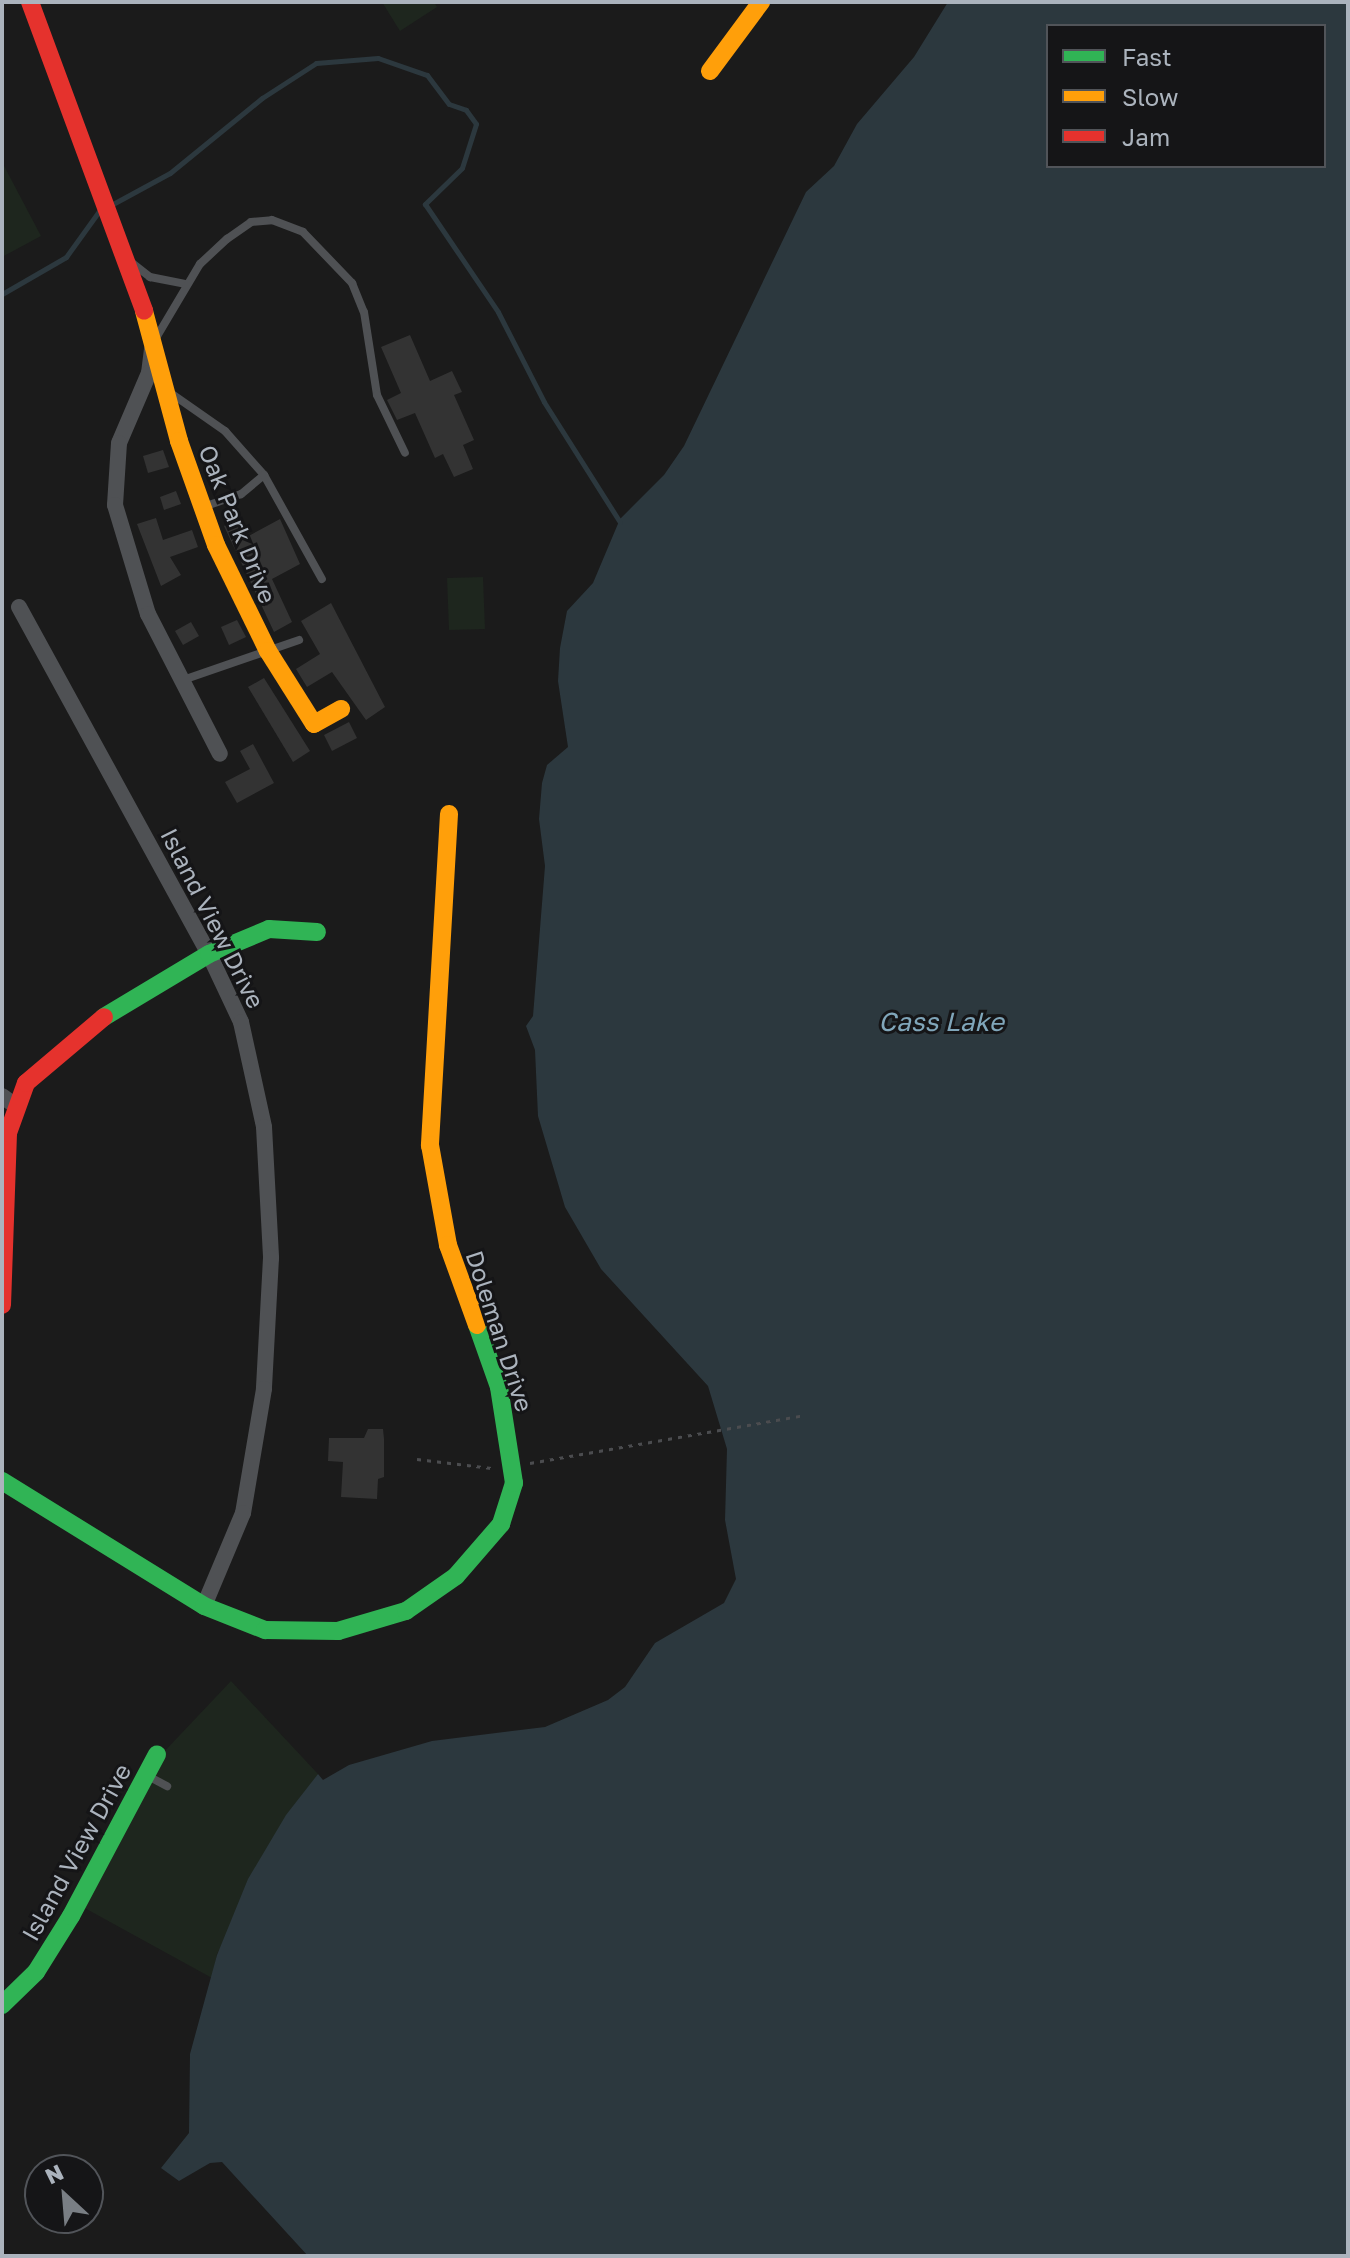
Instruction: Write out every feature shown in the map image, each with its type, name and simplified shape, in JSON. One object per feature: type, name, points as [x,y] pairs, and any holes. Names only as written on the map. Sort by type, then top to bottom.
[{"type":"street","name":"Oak Park Drive","points":[[30,2],[125,258],[203,507],[241,600],[268,651],[314,724],[341,709]]},
{"type":"street","points":[[710,71],[761,2]]},
{"type":"street","name":"Oak Park Drive","points":[[152,346],[149,373],[119,443],[115,505],[148,614],[179,681],[220,754]]},
{"type":"street","name":"Island View Drive","points":[[19,607],[209,954],[241,1022],[264,1127],[271,1258],[264,1389],[243,1513],[204,1606]]},
{"type":"street","name":"Doleman Drive","points":[[2,1481],[204,1606],[265,1630],[301,1633],[338,1631],[406,1611],[456,1576],[501,1524],[511,1498],[513,1467],[499,1387],[448,1245],[430,1145],[449,814]]},
{"type":"street","points":[[2,1305],[3,1197],[9,1101],[42,1066],[113,1010],[209,954],[269,929],[317,932]]},
{"type":"street","name":"Island View Drive","points":[[2,2005],[36,1972],[64,1927],[157,1754]]},
{"type":"lane","points":[[152,346],[200,264],[251,222],[272,220],[303,232],[352,283],[364,312],[377,395],[405,453]]},
{"type":"lane","points":[[125,258],[150,277],[186,284]]},
{"type":"lane","points":[[164,388],[225,431],[264,475],[322,579]]},
{"type":"lane","points":[[203,507],[241,494],[264,475]]},
{"type":"lane","points":[[179,681],[299,640]]},
{"type":"lane","points":[[146,1775],[167,1786]]},
{"type":"path","points":[[417,1459],[513,1467],[806,1415]]},
{"type":"shaded area","points":[[382,2],[434,2],[437,7],[400,31]]},
{"type":"shaded area","points":[[2,162],[41,236],[2,257]]},
{"type":"shaded area","points":[[483,577],[485,629],[449,630],[447,578]]},
{"type":"shaded area","points":[[231,1681],[318,1774],[217,1954],[212,1978],[81,1906],[161,1755]]},
{"type":"water","name":"Cass Lake","points":[[948,2],[1348,2],[1348,2256],[308,2256],[222,2162],[210,2163],[179,2181],[161,2168],[189,2133],[190,2054],[217,1955],[248,1879],[286,1815],[318,1774],[323,1780],[349,1765],[432,1741],[545,1727],[608,1700],[625,1687],[655,1643],[724,1603],[736,1579],[725,1520],[727,1449],[708,1386],[601,1269],[565,1207],[538,1116],[535,1050],[526,1026],[533,1016],[545,866],[539,819],[547,765],[568,747],[558,681],[567,611],[593,583],[620,519],[664,475],[684,446],[806,192],[834,166],[857,124],[914,57]]},
{"type":"building","points":[[410,335],[430,381],[452,371],[462,392],[454,395],[474,440],[463,445],[473,469],[454,477],[443,454],[435,458],[415,413],[397,420],[387,400],[401,393],[381,347]]},
{"type":"building","points":[[163,450],[169,467],[148,473],[143,456]]},
{"type":"building","points":[[176,491],[181,504],[164,510],[160,497]]},
{"type":"building","points":[[156,518],[163,540],[192,530],[198,547],[170,557],[181,575],[161,586],[137,524]]},
{"type":"building","points":[[280,519],[300,564],[272,579],[292,622],[274,632],[224,526],[234,520],[245,538]]},
{"type":"building","points":[[331,603],[385,707],[366,720],[332,672],[307,687],[296,669],[320,654],[301,621]]},
{"type":"building","points":[[237,620],[246,637],[229,645],[221,627]]},
{"type":"building","points":[[191,622],[199,636],[183,645],[175,631]]},
{"type":"building","points":[[264,678],[310,751],[293,762],[248,687]]},
{"type":"building","points":[[349,722],[357,738],[332,751],[324,735]]},
{"type":"building","points":[[253,744],[274,783],[237,803],[225,782],[250,769],[240,751]]},
{"type":"building","points":[[368,1429],[383,1429],[384,1477],[378,1479],[377,1499],[341,1497],[343,1462],[328,1461],[329,1438],[364,1438]]},
{"type":"waterway","points":[[111,205],[170,173],[262,98],[316,63],[378,58],[427,75],[449,104],[466,110],[476,124],[462,168],[425,204],[498,312],[544,402],[620,522]]},
{"type":"waterway","points":[[2,294],[66,257],[99,211]]},
{"type":"traffic: fast","points":[[104,1017],[209,954],[269,929],[317,932]]},
{"type":"traffic: fast","points":[[2,1481],[204,1606],[265,1630],[338,1631],[406,1611],[456,1576],[501,1524],[514,1483],[499,1387],[477,1325]]},
{"type":"traffic: fast","points":[[2,2005],[36,1972],[71,1916],[157,1754]]},
{"type":"traffic: slow","points":[[710,71],[761,2]]},
{"type":"traffic: slow","points":[[144,311],[179,441],[216,545],[268,651],[314,724],[341,709]]},
{"type":"traffic: slow","points":[[449,814],[430,1145],[448,1245],[477,1325]]},
{"type":"traffic: jam","points":[[30,2],[144,311]]},
{"type":"traffic: jam","points":[[2,1305],[8,1133],[26,1083],[104,1017]]}]
